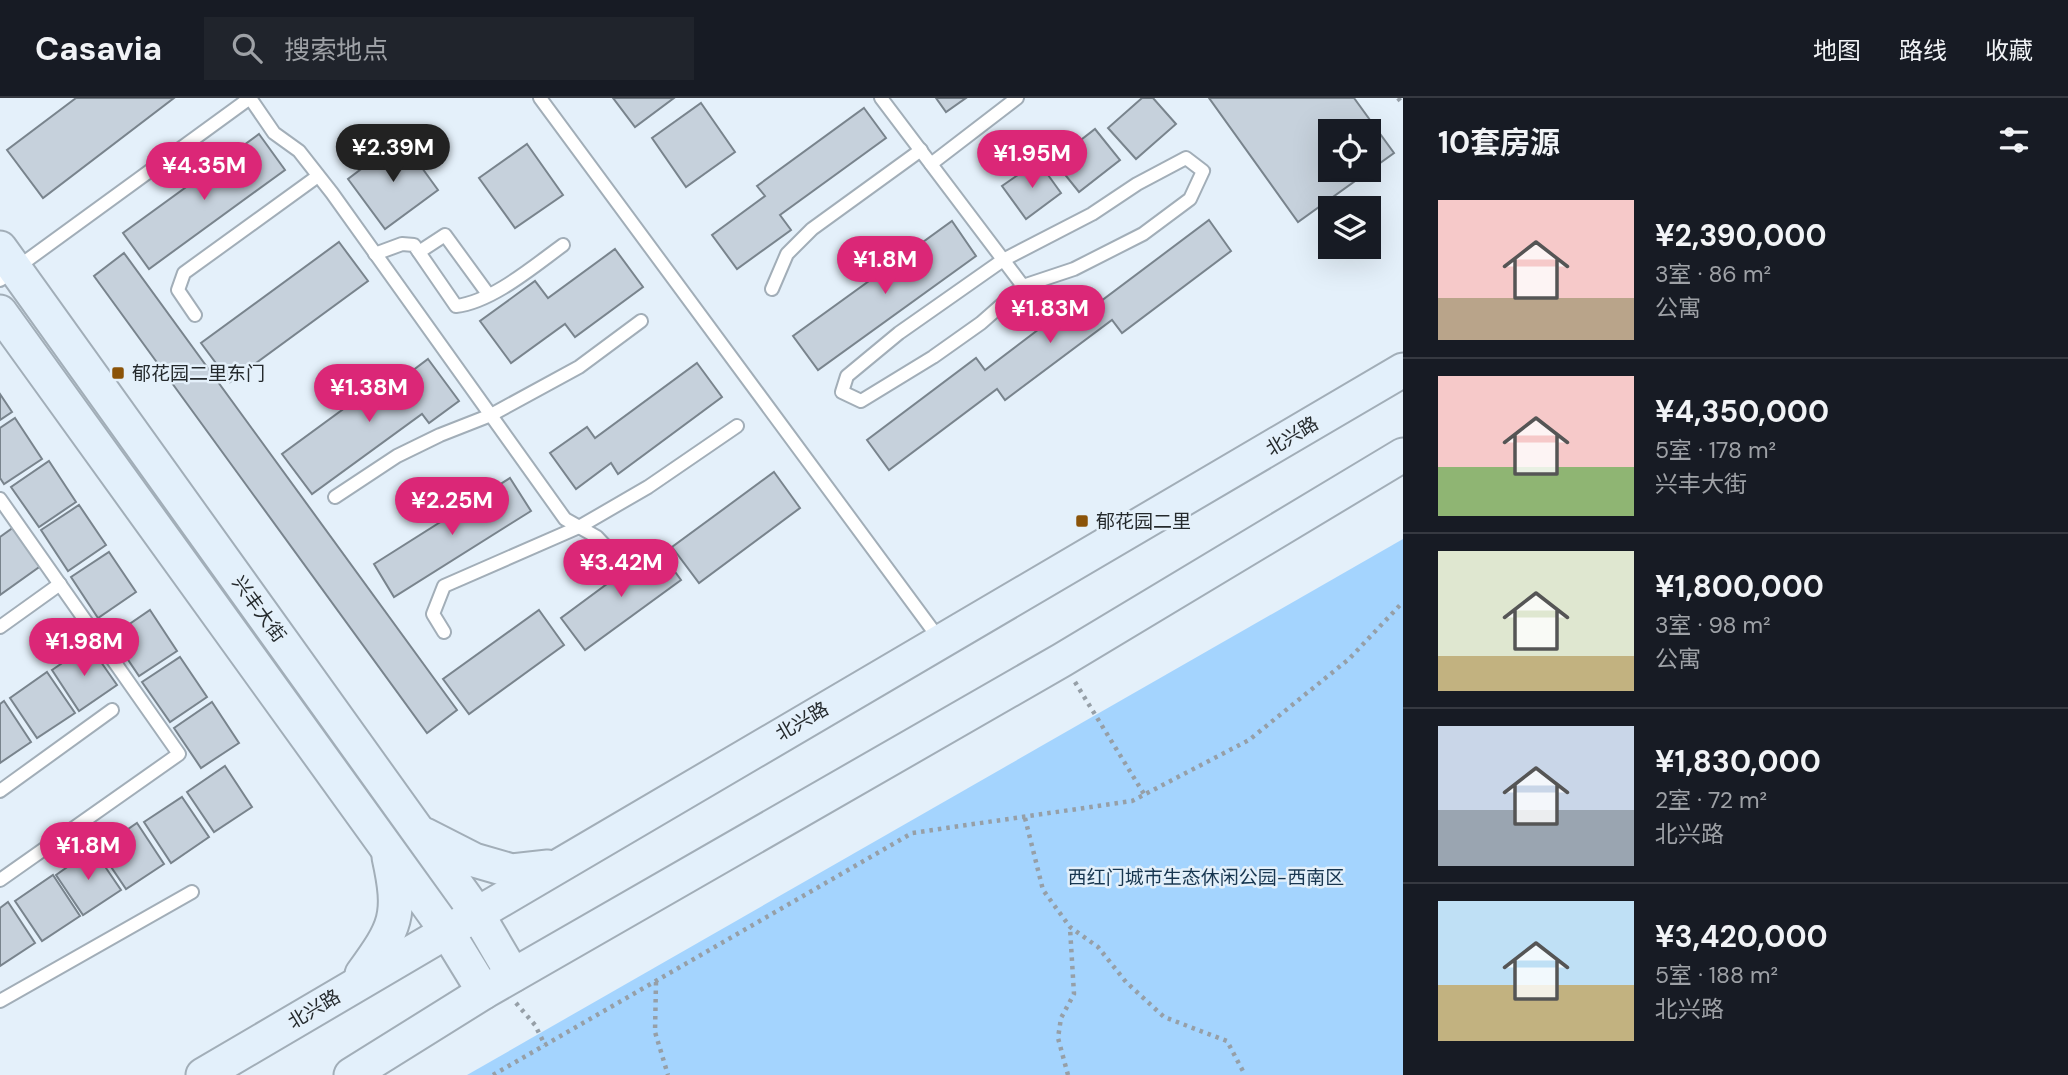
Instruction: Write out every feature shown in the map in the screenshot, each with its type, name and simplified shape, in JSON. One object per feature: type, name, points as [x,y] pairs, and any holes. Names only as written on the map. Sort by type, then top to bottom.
[{"type":"main road","name":"兴丰大街","points":[[5,265],[476,912],[499,983]]},
{"type":"main road","name":"兴丰大街","points":[[0,312],[446,930],[499,983]]},
{"type":"main road","name":"北兴路","points":[[203,1075],[476,912],[1403,370]]},
{"type":"main road","points":[[351,1075],[499,983],[1062,660],[1403,455]]},
{"type":"main road","points":[[418,831],[474,860],[512,871],[554,867]]},
{"type":"main road","points":[[354,985],[385,942],[397,914],[396,886],[387,848]]},
{"type":"lane","points":[[5,265],[250,98],[274,133],[299,151],[318,176],[565,519],[597,537],[612,553]]},
{"type":"lane","points":[[540,98],[940,641]]},
{"type":"lane","points":[[881,98],[1023,286]]},
{"type":"lane","points":[[931,164],[1017,98]]},
{"type":"lane","points":[[772,289],[787,254],[812,229],[921,150]]},
{"type":"lane","points":[[1186,158],[1203,171],[1190,199],[1143,234],[1074,270],[1023,286],[981,323],[888,387],[861,401],[842,392],[847,376],[888,342],[1003,260],[1092,214],[1137,184],[1186,158]]},
{"type":"lane","points":[[195,315],[178,290],[184,273],[318,176]]},
{"type":"lane","points":[[419,253],[445,235],[488,294]]},
{"type":"lane","points":[[375,254],[402,244],[414,245],[456,306],[469,305],[518,278],[563,245]]},
{"type":"lane","points":[[335,497],[397,456],[491,415],[579,367],[641,321]]},
{"type":"lane","points":[[444,632],[433,614],[444,586],[579,527],[648,487],[737,426]]},
{"type":"lane","points":[[0,499],[179,754],[0,880]]},
{"type":"lane","points":[[0,627],[60,584]]},
{"type":"lane","points":[[0,791],[112,709]]},
{"type":"lane","points":[[0,1001],[192,892]]},
{"type":"path","points":[[1398,98],[1403,104]]},
{"type":"path","points":[[493,1075],[912,833],[1132,801],[1249,740],[1349,659],[1403,602]]},
{"type":"path","points":[[1062,660],[1144,794]]},
{"type":"path","points":[[1025,818],[1043,890],[1070,927],[1098,947],[1126,982],[1164,1017],[1227,1041],[1245,1075]]},
{"type":"path","points":[[1068,1075],[1058,1038],[1061,1018],[1074,994],[1070,927]]},
{"type":"path","points":[[656,981],[655,1032],[668,1075]]},
{"type":"path","points":[[499,983],[535,1025],[545,1045]]},
{"type":"green space","name":"西红门城市生态休闲公园-西南区","points":[[1403,539],[1403,1075],[467,1075]]},
{"type":"building","points":[[76,98],[174,98],[43,198],[7,150]]},
{"type":"building","points":[[613,98],[674,98],[635,127]]},
{"type":"building","points":[[936,98],[966,98],[946,112]]},
{"type":"building","points":[[1142,98],[1153,98],[1176,124],[1136,159],[1108,128]]},
{"type":"building","points":[[1209,98],[1354,98],[1369,119],[1318,119],[1318,182],[1354,182],[1334,196],[1318,196],[1318,208],[1298,222]]},
{"type":"building","points":[[701,103],[735,152],[686,187],[652,138]]},
{"type":"building","points":[[864,108],[886,138],[780,215],[791,230],[737,269],[712,235],[765,196],[757,186]]},
{"type":"building","points":[[1095,129],[1120,160],[1079,192],[1054,161]]},
{"type":"building","points":[[259,134],[285,170],[149,269],[123,233]]},
{"type":"building","points":[[1381,135],[1394,153],[1381,162]]},
{"type":"building","points":[[401,139],[438,190],[385,229],[348,179]]},
{"type":"building","points":[[527,144],[563,195],[515,228],[479,178]]},
{"type":"building","points":[[1038,161],[1061,193],[1026,219],[1002,186]]},
{"type":"building","points":[[1209,220],[1231,251],[1122,333],[1112,320],[1005,400],[997,389],[889,470],[867,440],[976,358],[985,370],[1092,289],[1101,301]]},
{"type":"building","points":[[952,221],[976,256],[818,370],[793,336]]},
{"type":"building","points":[[339,242],[368,281],[230,382],[201,343]]},
{"type":"building","points":[[615,249],[643,287],[575,337],[565,324],[511,363],[480,321],[535,281],[548,298]]},
{"type":"building","points":[[124,253],[457,710],[427,733],[94,276]]},
{"type":"building","points":[[428,359],[459,401],[429,423],[422,414],[312,494],[282,454],[394,372],[400,380]]},
{"type":"building","points":[[697,363],[722,397],[618,474],[611,463],[576,489],[550,453],[587,427],[595,438]]},
{"type":"building","points":[[0,394],[12,412],[0,420]]},
{"type":"building","points":[[15,418],[42,459],[4,484],[0,478],[0,428]]},
{"type":"building","points":[[49,461],[76,502],[39,527],[11,487]]},
{"type":"building","points":[[774,472],[800,508],[699,583],[672,547]]},
{"type":"building","points":[[510,478],[531,511],[394,597],[374,564]]},
{"type":"building","points":[[79,505],[106,545],[68,571],[41,530]]},
{"type":"building","points":[[14,527],[42,565],[0,595],[0,537]]},
{"type":"building","points":[[657,547],[681,580],[585,650],[561,618]]},
{"type":"building","points":[[109,552],[136,592],[98,618],[71,577]]},
{"type":"building","points":[[150,610],[177,651],[139,676],[112,636]]},
{"type":"building","points":[[539,610],[564,645],[469,714],[443,679]]},
{"type":"building","points":[[89,645],[117,685],[79,711],[52,670]]},
{"type":"building","points":[[180,657],[207,697],[170,722],[142,682]]},
{"type":"building","points":[[47,672],[75,713],[37,738],[10,698]]},
{"type":"building","points":[[4,701],[31,742],[0,763],[0,704]]},
{"type":"building","points":[[212,702],[239,743],[201,768],[174,728]]},
{"type":"building","points":[[225,766],[252,807],[214,832],[187,792]]},
{"type":"building","points":[[182,797],[209,837],[171,863],[144,822]]},
{"type":"building","points":[[137,823],[164,864],[126,889],[99,849]]},
{"type":"building","points":[[93,849],[121,890],[83,915],[56,875]]},
{"type":"building","points":[[53,875],[80,916],[42,941],[15,901]]},
{"type":"building","points":[[8,902],[35,943],[0,966],[0,908]]},
{"type":"place","name":"郁花园二里东门","points":[[118,373]]},
{"type":"place","name":"郁花园二里","points":[[1082,521]]}]
